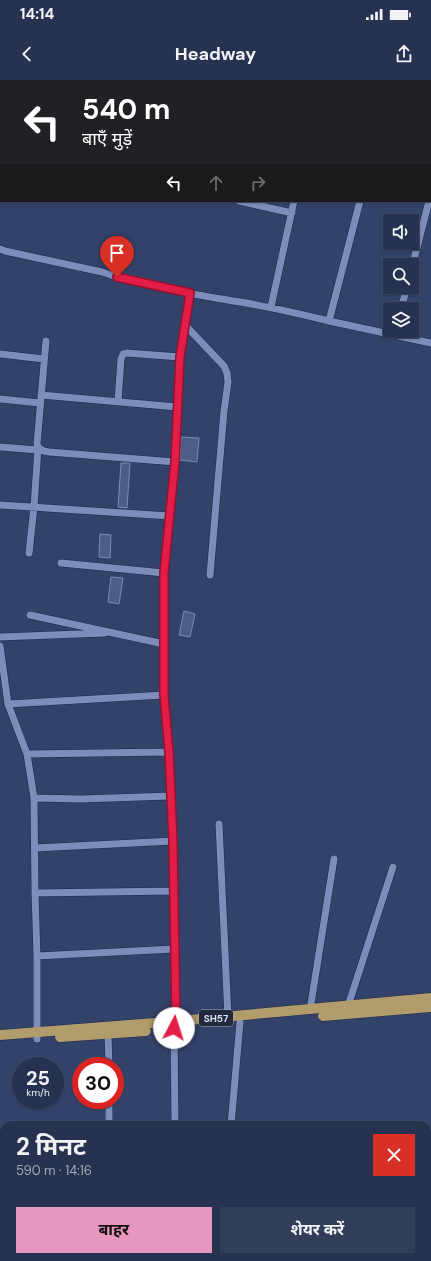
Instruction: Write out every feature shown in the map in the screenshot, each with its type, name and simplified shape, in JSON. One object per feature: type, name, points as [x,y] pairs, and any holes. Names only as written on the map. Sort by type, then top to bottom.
[{"type":"main road","name":"SH57","points":[[37,1036],[108,1034],[228,1017],[431,998]]},
{"type":"main road","name":"SH57","points":[[1,1038],[175,1025],[240,1022],[431,1007]]},
{"type":"street","points":[[243,202],[292,213]]},
{"type":"street","points":[[271,307],[294,202]]},
{"type":"street","points":[[329,321],[360,202]]},
{"type":"street","points":[[414,258],[429,202]]},
{"type":"street","points":[[0,249],[190,293],[271,307],[329,321],[383,331]]},
{"type":"street","points":[[175,1121],[173,841],[169,752],[164,695],[164,573],[175,462],[180,357],[190,293]]},
{"type":"street","points":[[185,325],[224,366],[227,373],[228,382],[222,433],[210,575]]},
{"type":"street","points":[[413,338],[431,343]]},
{"type":"street","points":[[29,553],[34,507],[38,449],[37,444],[46,341]]},
{"type":"street","points":[[118,401],[121,359],[123,354],[127,353],[180,357]]},
{"type":"street","points":[[0,354],[44,359]]},
{"type":"street","points":[[0,399],[118,401],[177,407]]},
{"type":"street","points":[[0,447],[38,449],[49,452],[175,462]]},
{"type":"street","points":[[0,505],[170,516]]},
{"type":"street","points":[[61,563],[164,573]]},
{"type":"street","points":[[30,615],[164,644]]},
{"type":"street","points":[[0,637],[117,633]]},
{"type":"street","points":[[0,646],[8,704],[27,754],[34,798],[37,1036]]},
{"type":"street","points":[[8,704],[164,695]]},
{"type":"street","points":[[27,754],[169,752]]},
{"type":"street","points":[[34,798],[81,799],[171,796]]},
{"type":"street","points":[[219,824],[228,1017]]},
{"type":"street","points":[[35,848],[173,841]]},
{"type":"street","points":[[310,1010],[334,859]]},
{"type":"street","points":[[348,1006],[393,867]]},
{"type":"street","points":[[35,893],[174,891]]},
{"type":"street","points":[[37,956],[174,949]]},
{"type":"street","points":[[231,1121],[240,1022]]},
{"type":"street","points":[[108,1034],[109,1057]]},
{"type":"street","points":[[109,1109],[109,1121]]},
{"type":"building","points":[[181,437],[199,438],[197,462],[180,460]]},
{"type":"building","points":[[121,463],[130,463],[127,508],[118,507]]},
{"type":"building","points":[[100,534],[111,535],[110,558],[99,557]]},
{"type":"building","points":[[111,577],[123,578],[119,604],[108,602]]},
{"type":"building","points":[[184,611],[195,614],[190,637],[179,635]]},
{"type":"route","points":[[117,277],[190,293],[180,357],[175,462],[164,573],[164,695],[169,752],[174,891],[176,1022],[174,1028]]}]
